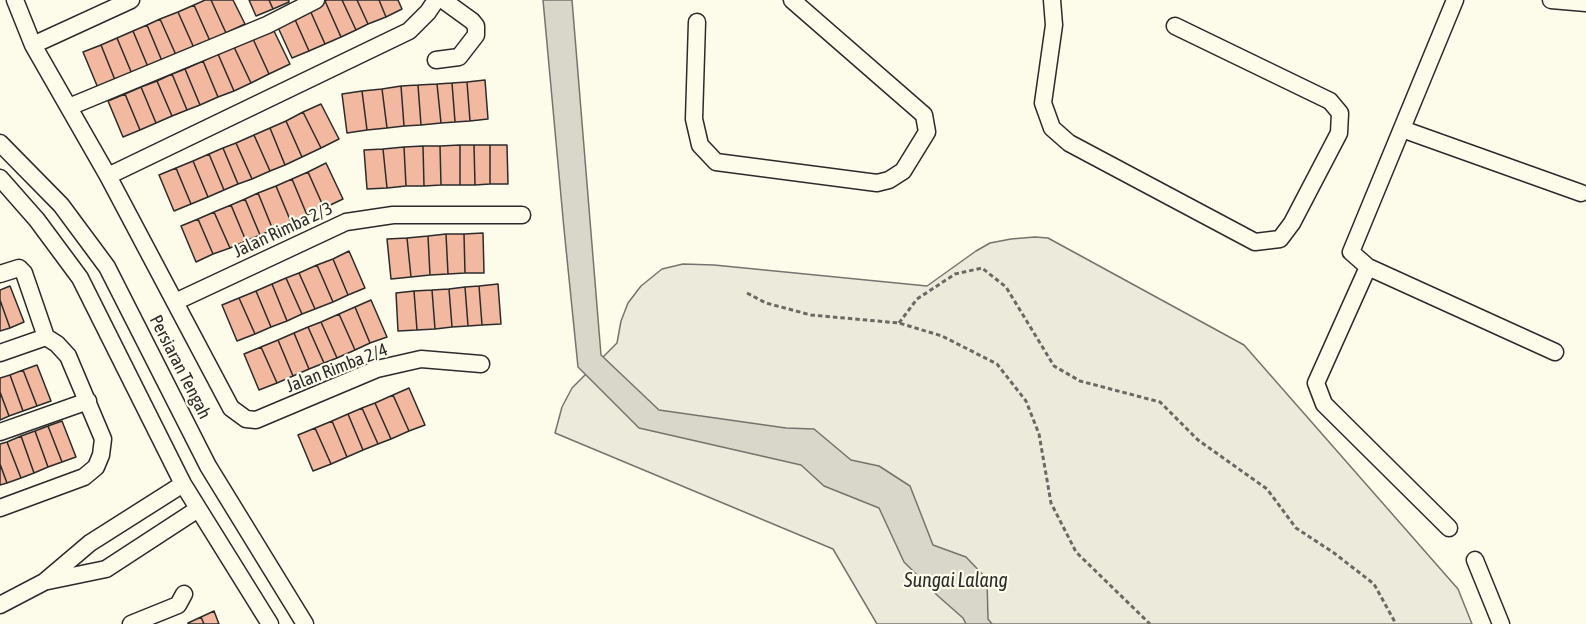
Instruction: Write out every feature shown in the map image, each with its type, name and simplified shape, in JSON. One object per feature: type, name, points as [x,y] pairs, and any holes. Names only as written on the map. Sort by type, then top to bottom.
[{"type":"street","points":[[15,0],[33,45],[108,176],[175,302]]},
{"type":"street","points":[[33,45],[131,0]]},
{"type":"street","points":[[69,107],[267,26],[316,0]]},
{"type":"street","points":[[108,176],[409,31],[428,12],[436,0]]},
{"type":"street","points":[[436,60],[459,57],[476,35],[476,26],[472,21],[444,0]]},
{"type":"street","points":[[697,22],[694,119],[700,146],[716,162],[877,183],[890,180],[903,171],[927,132],[924,116],[792,0]]},
{"type":"street","points":[[1052,0],[1054,25],[1043,103],[1052,128],[1069,143],[1255,242],[1280,239],[1292,223],[1339,133],[1340,113],[1330,101],[1175,26]]},
{"type":"street","points":[[1455,0],[1352,252],[1368,267],[1555,352]]},
{"type":"street","points":[[1551,0],[1586,3]]},
{"type":"street","points":[[1402,129],[1581,193]]},
{"type":"street","name":"Persiaran Tengah","points":[[0,143],[61,206],[108,267],[208,466],[305,624]]},
{"type":"street","points":[[0,178],[37,220],[80,278],[183,484],[270,624]]},
{"type":"street","name":"Jalan Rimba 2/3","points":[[175,302],[346,222],[393,215],[522,215]]},
{"type":"street","points":[[1368,267],[1316,383],[1324,404],[1449,528]]},
{"type":"street","points":[[0,274],[19,268],[24,273],[46,337],[57,344],[68,356],[103,438],[101,455],[96,467],[84,477],[0,508]]},
{"type":"street","name":"Jalan Rimba 2/4","points":[[175,302],[231,408],[246,419],[256,420],[265,417],[377,369],[421,359],[481,364]]},
{"type":"street","points":[[0,353],[46,337]]},
{"type":"street","points":[[0,432],[88,401]]},
{"type":"street","points":[[0,605],[44,582],[90,543],[183,484]]},
{"type":"street","points":[[44,582],[106,569],[198,509]]},
{"type":"street","points":[[1475,560],[1501,624]]},
{"type":"street","points":[[131,624],[178,605],[184,594]]},
{"type":"path","points":[[899,323],[917,300],[955,274],[982,268],[1006,287],[1054,366],[1080,381],[1160,402],[1198,440],[1267,489],[1296,528],[1334,553],[1374,584],[1396,624]]},
{"type":"path","points":[[747,293],[766,303],[812,315],[899,323],[942,336],[997,364],[1026,401],[1039,434],[1051,502],[1076,552],[1150,624]]},
{"type":"shaded area","points":[[1035,237],[1048,238],[1244,345],[1458,589],[1472,624],[877,624],[833,549],[555,433],[562,407],[572,388],[617,343],[621,321],[628,303],[641,286],[662,269],[683,264],[714,265],[927,286],[990,243]]},
{"type":"water","name":"Sungai Lalang","points":[[543,0],[572,0],[601,355],[659,410],[786,428],[814,429],[851,460],[879,466],[910,486],[933,545],[966,557],[987,579],[988,619],[992,624],[966,624],[963,618],[904,562],[879,508],[824,486],[801,465],[639,428],[578,367]]},
{"type":"building","points":[[211,0],[226,33],[210,41],[194,5]]},
{"type":"building","points":[[211,0],[233,0],[245,24],[226,33]]},
{"type":"building","points":[[249,0],[269,0],[273,9],[256,16]]},
{"type":"building","points":[[269,0],[289,0],[289,2],[273,9]]},
{"type":"building","points":[[342,0],[356,30],[341,37],[325,1]]},
{"type":"building","points":[[342,0],[357,0],[368,24],[356,30]]},
{"type":"building","points":[[357,0],[379,0],[386,17],[368,24]]},
{"type":"building","points":[[379,0],[398,0],[402,9],[386,17]]},
{"type":"building","points":[[325,1],[341,37],[325,44],[309,8]]},
{"type":"building","points":[[194,5],[210,41],[194,48],[178,12]]},
{"type":"building","points":[[309,8],[325,44],[309,51],[293,15]]},
{"type":"building","points":[[178,12],[194,48],[176,55],[160,19]]},
{"type":"building","points":[[293,15],[309,51],[292,58],[276,23]]},
{"type":"building","points":[[160,19],[176,55],[162,61],[147,25]]},
{"type":"building","points":[[147,25],[162,61],[148,67],[133,31]]},
{"type":"building","points":[[273,29],[290,64],[269,74],[253,39]]},
{"type":"building","points":[[133,31],[148,67],[132,74],[117,38]]},
{"type":"building","points":[[117,38],[132,74],[115,80],[101,45]]},
{"type":"building","points":[[253,39],[269,74],[251,83],[234,47]]},
{"type":"building","points":[[101,45],[115,80],[98,88],[83,52]]},
{"type":"building","points":[[234,47],[251,83],[234,91],[218,54]]},
{"type":"building","points":[[218,54],[234,91],[218,97],[203,61]]},
{"type":"building","points":[[203,61],[218,97],[200,105],[185,69]]},
{"type":"building","points":[[185,69],[200,105],[187,110],[172,74]]},
{"type":"building","points":[[172,74],[187,110],[172,116],[157,81]]},
{"type":"building","points":[[485,80],[488,119],[470,121],[467,82]]},
{"type":"building","points":[[157,81],[172,116],[156,123],[141,87]]},
{"type":"building","points":[[467,82],[470,121],[455,122],[452,83]]},
{"type":"building","points":[[452,83],[455,122],[441,123],[437,84]]},
{"type":"building","points":[[437,84],[441,123],[421,125],[418,85]]},
{"type":"building","points":[[418,85],[421,125],[404,126],[401,86]]},
{"type":"building","points":[[401,86],[404,126],[387,128],[382,89]]},
{"type":"building","points":[[141,87],[156,123],[140,130],[125,94]]},
{"type":"building","points":[[382,89],[387,128],[367,130],[362,91]]},
{"type":"building","points":[[362,91],[367,130],[347,133],[342,94]]},
{"type":"building","points":[[125,94],[140,130],[123,137],[108,101]]},
{"type":"building","points":[[321,104],[339,139],[321,148],[303,112]]},
{"type":"building","points":[[303,112],[321,148],[302,157],[286,121]]},
{"type":"building","points":[[286,121],[302,157],[285,165],[270,128]]},
{"type":"building","points":[[270,128],[285,165],[270,171],[254,135]]},
{"type":"building","points":[[254,135],[270,171],[252,179],[236,143]]},
{"type":"building","points":[[236,143],[252,179],[238,184],[223,148]]},
{"type":"building","points":[[460,145],[474,145],[475,185],[460,185]]},
{"type":"building","points":[[460,145],[460,185],[441,185],[440,146]]},
{"type":"building","points":[[474,145],[490,145],[490,184],[475,185]]},
{"type":"building","points":[[490,145],[507,145],[508,184],[490,184]]},
{"type":"building","points":[[423,146],[424,186],[406,186],[404,147]]},
{"type":"building","points":[[423,146],[440,146],[441,185],[424,186]]},
{"type":"building","points":[[404,147],[406,186],[387,188],[383,149]]},
{"type":"building","points":[[223,148],[238,184],[224,190],[209,154]]},
{"type":"building","points":[[383,149],[387,188],[367,189],[364,150]]},
{"type":"building","points":[[209,154],[224,190],[208,197],[193,161]]},
{"type":"building","points":[[193,161],[208,197],[191,204],[176,168]]},
{"type":"building","points":[[326,163],[343,199],[324,208],[308,172]]},
{"type":"building","points":[[176,168],[191,204],[174,211],[159,175]]},
{"type":"building","points":[[308,172],[324,208],[307,215],[292,179]]},
{"type":"building","points":[[292,179],[307,215],[291,222],[276,186]]},
{"type":"building","points":[[276,186],[291,222],[273,230],[258,193]]},
{"type":"building","points":[[258,193],[273,230],[260,235],[245,199]]},
{"type":"building","points":[[245,199],[260,235],[246,241],[231,205]]},
{"type":"building","points":[[231,205],[246,241],[230,248],[214,212]]},
{"type":"building","points":[[214,212],[230,248],[213,254],[198,219]]},
{"type":"building","points":[[198,219],[213,254],[196,262],[181,226]]},
{"type":"building","points":[[483,233],[484,273],[465,273],[464,234]]},
{"type":"building","points":[[446,234],[448,274],[430,275],[428,236]]},
{"type":"building","points":[[446,234],[464,234],[465,273],[448,274]]},
{"type":"building","points":[[428,236],[430,275],[411,277],[407,238]]},
{"type":"building","points":[[407,238],[411,277],[391,279],[387,239]]},
{"type":"building","points":[[349,251],[365,288],[348,295],[333,259]]},
{"type":"building","points":[[333,259],[348,295],[333,302],[317,265]]},
{"type":"building","points":[[317,265],[333,302],[315,309],[299,273]]},
{"type":"building","points":[[299,273],[315,309],[302,314],[286,278]]},
{"type":"building","points":[[286,278],[302,314],[287,321],[272,284]]},
{"type":"building","points":[[272,284],[287,321],[271,327],[256,291]]},
{"type":"building","points":[[498,284],[501,324],[482,325],[479,286]]},
{"type":"building","points":[[10,286],[24,322],[10,328],[0,300],[0,290]]},
{"type":"building","points":[[479,286],[482,325],[468,326],[465,287]]},
{"type":"building","points":[[465,287],[468,326],[452,327],[449,289]]},
{"type":"building","points":[[449,289],[452,327],[435,329],[432,290]]},
{"type":"building","points":[[432,290],[435,329],[417,330],[414,291]]},
{"type":"building","points":[[256,291],[271,327],[255,334],[239,298]]},
{"type":"building","points":[[414,291],[417,330],[398,331],[396,293]]},
{"type":"building","points":[[239,298],[255,334],[237,341],[222,305]]},
{"type":"building","points":[[0,300],[10,328],[0,331]]},
{"type":"building","points":[[371,300],[387,337],[370,343],[355,307]]},
{"type":"building","points":[[355,307],[370,343],[355,350],[339,314]]},
{"type":"building","points":[[339,314],[355,350],[337,358],[321,322]]},
{"type":"building","points":[[321,322],[337,358],[324,363],[308,327]]},
{"type":"building","points":[[308,327],[324,363],[309,369],[294,333]]},
{"type":"building","points":[[294,333],[309,369],[293,376],[278,340]]},
{"type":"building","points":[[278,340],[293,376],[277,383],[261,347]]},
{"type":"building","points":[[261,347],[277,383],[259,390],[244,354]]},
{"type":"building","points":[[37,365],[51,401],[37,406],[23,370]]},
{"type":"building","points":[[23,370],[37,406],[23,411],[10,375]]},
{"type":"building","points":[[10,375],[23,411],[9,416],[0,392],[0,378]]},
{"type":"building","points":[[409,388],[425,425],[409,431],[393,395]]},
{"type":"building","points":[[0,392],[9,416],[0,420]]},
{"type":"building","points":[[393,395],[409,431],[391,439],[375,403]]},
{"type":"building","points":[[375,403],[391,439],[378,444],[362,408]]},
{"type":"building","points":[[362,408],[378,444],[363,450],[348,414]]},
{"type":"building","points":[[348,414],[363,450],[347,457],[332,421]]},
{"type":"building","points":[[62,421],[76,457],[62,462],[48,426]]},
{"type":"building","points":[[332,421],[347,457],[331,464],[315,428]]},
{"type":"building","points":[[48,426],[62,462],[48,467],[35,431]]},
{"type":"building","points":[[315,428],[331,464],[313,471],[298,435]]},
{"type":"building","points":[[35,431],[48,467],[34,473],[21,436]]},
{"type":"building","points":[[21,436],[34,473],[21,478],[7,442]]},
{"type":"building","points":[[7,442],[21,478],[7,483],[0,464],[0,444]]},
{"type":"building","points":[[0,464],[7,483],[0,485]]},
{"type":"building","points":[[214,611],[219,624],[204,624],[201,617]]},
{"type":"building","points":[[201,617],[204,624],[188,624],[188,623]]}]
